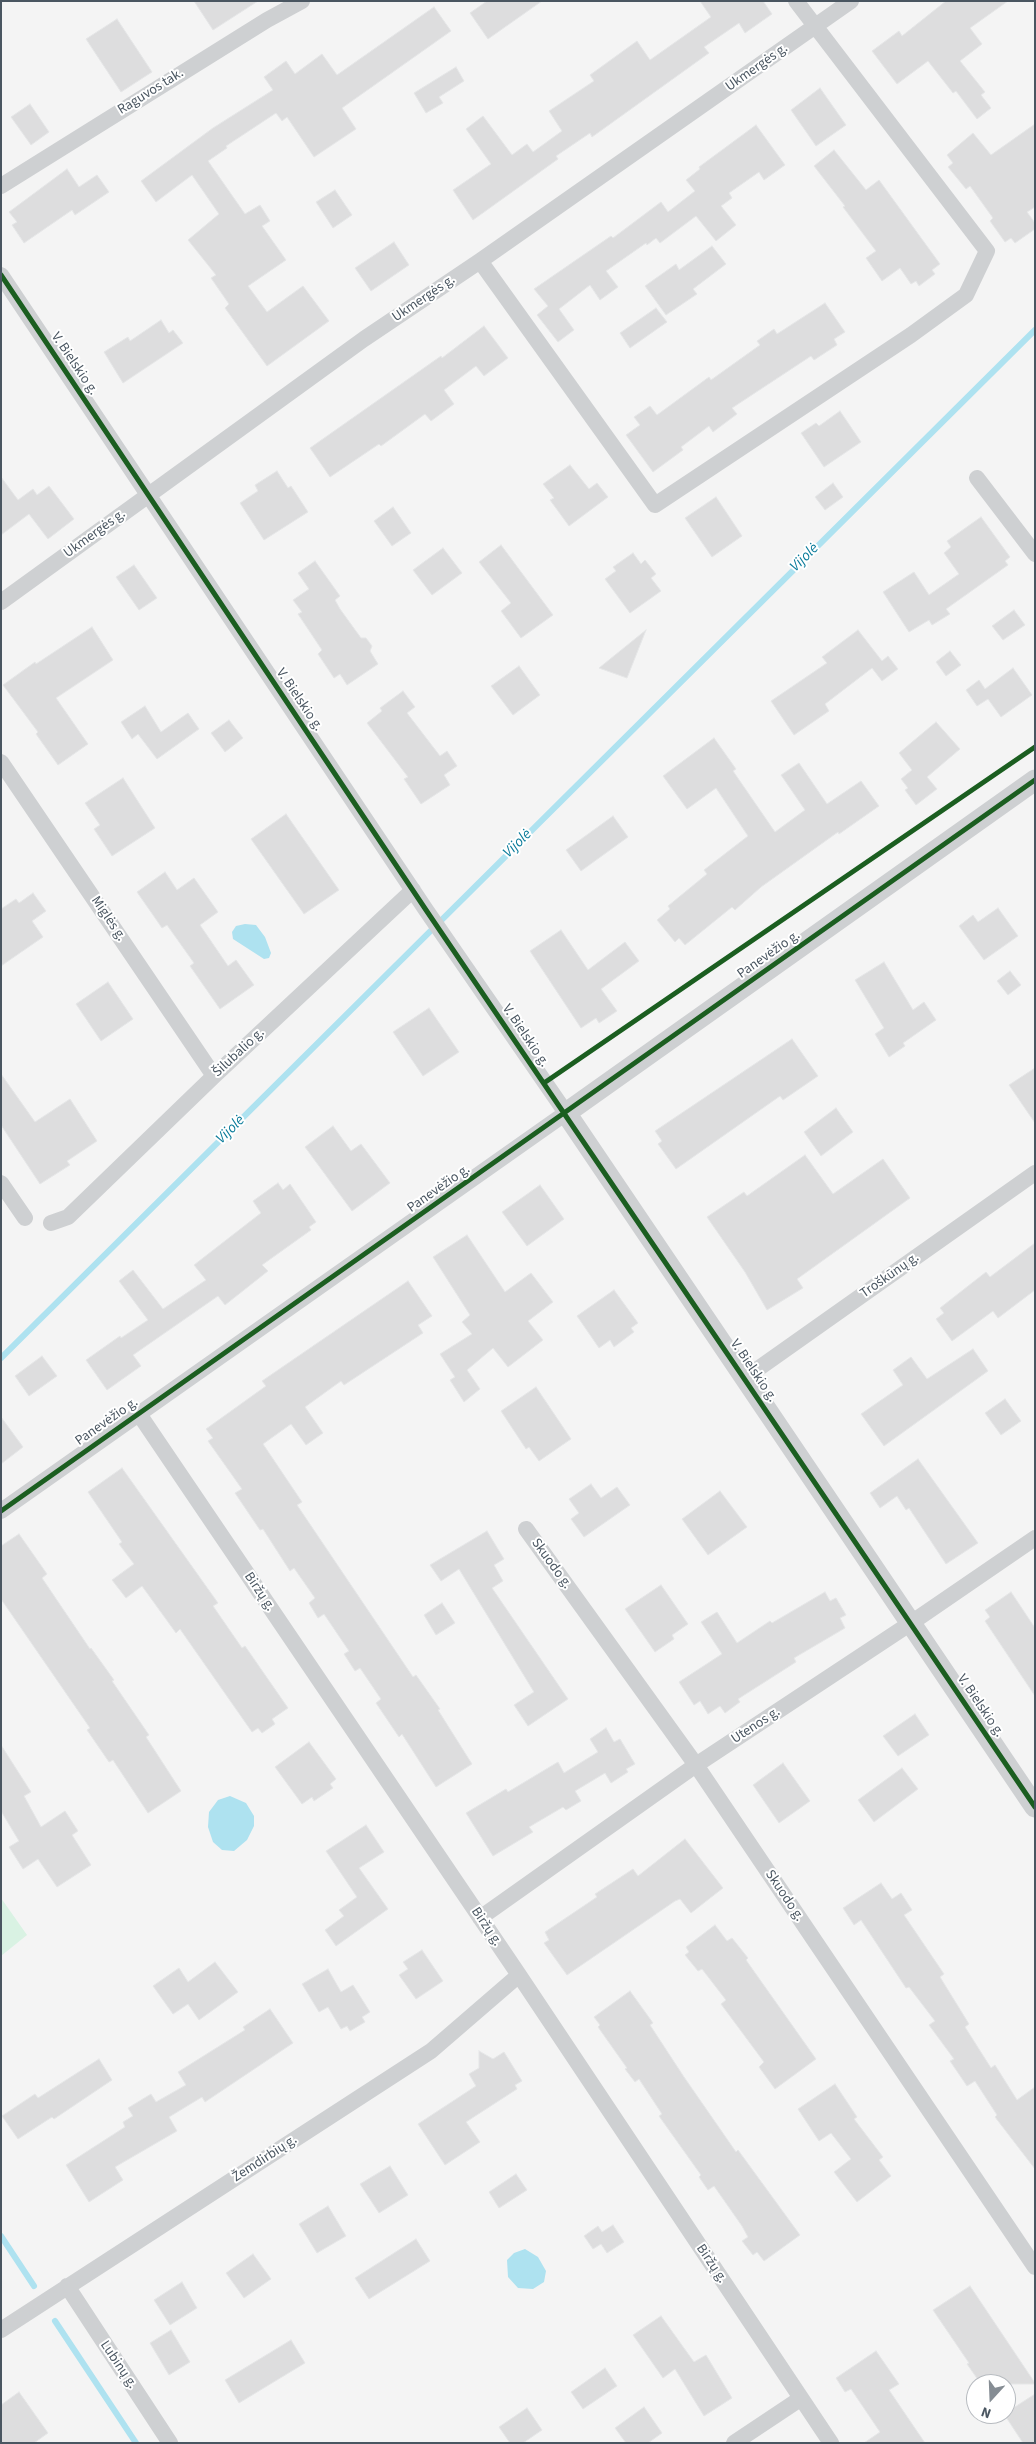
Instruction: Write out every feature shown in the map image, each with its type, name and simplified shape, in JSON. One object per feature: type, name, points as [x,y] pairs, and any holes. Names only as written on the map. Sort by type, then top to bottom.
[{"type":"street","name":"Raguvos tak.","points":[[1,186],[266,20],[302,1]]},
{"type":"street","points":[[480,261],[655,505],[911,335],[966,295],[987,251],[814,28],[796,1]]},
{"type":"street","name":"Ukmergės g.","points":[[1,602],[364,338],[480,261],[851,1]]},
{"type":"street","name":"V. Bielskio g.","points":[[1,276],[426,910],[1035,1807]]},
{"type":"street","points":[[977,478],[1035,554]]},
{"type":"street","name":"Miglės g.","points":[[1,762],[214,1076]]},
{"type":"street","name":"Panevėžio g.","points":[[1,1511],[566,1114],[1035,780]]},
{"type":"street","name":"Šilubalio g.","points":[[51,1223],[68,1217],[214,1076],[413,890]]},
{"type":"street","name":"Troškūnų g.","points":[[745,1378],[1035,1173]]},
{"type":"street","points":[[1,1183],[25,1218]]},
{"type":"street","name":"Biržų g.","points":[[139,1414],[519,1975],[831,2443]]},
{"type":"street","name":"Skuodo g.","points":[[526,1529],[696,1766],[1035,2267]]},
{"type":"street","name":"Utenos g.","points":[[480,1918],[696,1766],[911,1624],[1035,1538]]},
{"type":"street","name":"Žemdirbių g.","points":[[1,2330],[66,2286],[431,2051],[519,1975]]},
{"type":"street","name":"Lubinų g.","points":[[66,2286],[170,2443]]},
{"type":"street","points":[[734,2443],[800,2399]]},
{"type":"green space","points":[[1,1898],[27,1935],[1,1956]]},
{"type":"water","points":[[245,924],[256,925],[265,937],[271,953],[269,958],[264,959],[233,939],[232,932],[236,926]]},
{"type":"water","points":[[230,1796],[246,1803],[254,1816],[254,1826],[247,1840],[234,1851],[222,1850],[213,1842],[208,1827],[209,1812],[218,1800]]},
{"type":"water","points":[[525,2249],[538,2257],[546,2271],[544,2282],[533,2289],[518,2288],[508,2277],[507,2260],[514,2253]]},
{"type":"building","points":[[194,1],[258,1],[213,30]]},
{"type":"building","points":[[487,1],[542,1],[488,39],[470,13]]},
{"type":"building","points":[[700,1],[763,1],[772,14],[745,33],[739,23],[704,47],[709,53],[592,137],[590,133],[556,156],[558,159],[473,220],[453,190],[491,164],[466,129],[483,116],[512,155],[527,144],[533,152],[562,131],[549,111],[594,81],[590,75],[637,41],[650,60],[711,17]]},
{"type":"building","points":[[946,1],[1008,1],[970,28],[982,44],[960,61],[985,92],[981,95],[991,108],[977,119],[956,91],[953,93],[928,61],[897,84],[872,51],[899,31],[902,36]]},
{"type":"building","points":[[434,7],[451,31],[342,108],[356,129],[314,157],[287,117],[282,121],[276,113],[226,146],[227,148],[208,161],[245,214],[260,205],[270,221],[262,226],[286,260],[248,286],[267,312],[303,286],[329,321],[267,366],[225,308],[229,304],[211,278],[216,275],[188,240],[219,214],[192,175],[156,202],[141,181],[213,128],[273,90],[264,77],[286,61],[295,74],[322,54],[337,75]]},
{"type":"building","points":[[117,19],[152,72],[121,92],[86,39]]},
{"type":"building","points":[[456,67],[464,81],[439,97],[443,103],[426,113],[414,93]]},
{"type":"building","points":[[820,88],[846,125],[816,146],[791,110]]},
{"type":"building","points":[[30,104],[49,132],[31,145],[11,117]]},
{"type":"building","points":[[1035,124],[1035,207],[1027,212],[1035,223],[1035,229],[1015,243],[1011,238],[1005,242],[990,221],[993,218],[970,186],[966,189],[948,167],[953,163],[947,155],[973,133],[991,155]]},
{"type":"building","points":[[756,125],[785,165],[764,180],[759,172],[729,193],[732,198],[721,206],[736,225],[716,241],[696,216],[660,243],[656,238],[647,245],[646,243],[606,271],[618,287],[600,300],[590,285],[559,309],[574,330],[558,342],[537,315],[548,306],[534,289],[611,236],[613,238],[661,202],[668,212],[695,191],[686,180],[700,169],[699,167]]},
{"type":"building","points":[[834,150],[866,190],[879,180],[940,264],[932,270],[935,274],[919,286],[916,281],[911,284],[900,268],[882,281],[866,258],[876,251],[814,166]]},
{"type":"building","points":[[67,169],[79,187],[97,175],[109,192],[75,215],[72,210],[24,243],[12,225],[17,222],[9,212]]},
{"type":"building","points":[[335,190],[352,215],[333,228],[316,202]]},
{"type":"building","points":[[394,242],[409,265],[371,291],[355,268]]},
{"type":"building","points":[[712,246],[726,264],[693,289],[697,294],[666,315],[645,286],[676,264],[679,270]]},
{"type":"building","points":[[825,303],[845,332],[834,339],[837,345],[814,360],[811,356],[732,408],[737,414],[713,432],[709,426],[681,447],[683,450],[653,472],[626,435],[640,425],[634,417],[650,406],[657,415],[709,377],[711,380],[760,345],[757,341],[774,329],[777,334]]},
{"type":"building","points":[[656,308],[667,322],[630,348],[620,333]]},
{"type":"building","points":[[161,320],[169,333],[173,330],[183,343],[123,383],[104,352],[128,337],[130,341]]},
{"type":"building","points":[[484,326],[508,358],[484,376],[476,366],[444,390],[454,404],[431,421],[425,414],[381,446],[379,444],[330,477],[310,448],[441,356],[442,358]]},
{"type":"building","points":[[840,411],[861,442],[824,467],[801,433],[816,423],[819,426]]},
{"type":"building","points":[[570,465],[589,489],[597,483],[608,497],[569,526],[550,500],[554,498],[543,484]]},
{"type":"building","points":[[277,471],[288,488],[291,486],[308,512],[264,540],[240,503],[258,491],[255,485]]},
{"type":"building","points":[[1,477],[18,500],[33,489],[37,495],[49,486],[74,519],[48,539],[29,514],[1,535]]},
{"type":"building","points":[[833,483],[843,497],[825,510],[815,497]]},
{"type":"building","points":[[716,497],[742,536],[712,557],[685,518]]},
{"type":"building","points":[[393,507],[411,533],[392,546],[374,521]]},
{"type":"building","points":[[981,517],[1010,557],[1005,561],[1008,565],[946,609],[950,614],[932,625],[929,620],[909,632],[883,592],[914,572],[929,595],[959,574],[944,553],[951,547],[947,541]]},
{"type":"building","points":[[501,545],[553,615],[521,638],[501,611],[511,603],[479,562]]},
{"type":"building","points":[[443,548],[462,573],[432,595],[413,570]]},
{"type":"building","points":[[633,553],[641,564],[645,560],[656,574],[651,578],[661,591],[630,613],[605,579],[616,571],[613,567]]},
{"type":"building","points":[[315,561],[340,596],[335,600],[340,609],[361,638],[366,638],[372,646],[370,651],[378,664],[347,685],[340,674],[334,678],[318,654],[322,650],[298,614],[302,612],[293,600],[309,589],[298,573]]},
{"type":"building","points":[[134,565],[157,598],[139,610],[116,577]]},
{"type":"building","points":[[1014,610],[1025,625],[1003,640],[992,626]]},
{"type":"building","points":[[92,627],[113,660],[56,698],[88,744],[58,765],[36,734],[38,732],[3,685],[35,662],[36,664]]},
{"type":"building","points":[[646,630],[627,678],[599,668]]},
{"type":"building","points":[[858,630],[882,661],[888,656],[898,669],[882,681],[872,668],[825,704],[829,711],[794,735],[771,701],[827,663],[822,657]]},
{"type":"building","points":[[950,651],[961,665],[946,676],[936,662]]},
{"type":"building","points":[[519,666],[540,695],[513,715],[491,686]]},
{"type":"building","points":[[1013,668],[1032,695],[1001,717],[988,699],[977,706],[966,690],[979,680],[985,689]]},
{"type":"building","points":[[403,691],[415,707],[407,713],[440,756],[447,751],[457,766],[444,775],[450,785],[421,804],[404,779],[408,777],[367,723],[382,711],[380,708]]},
{"type":"building","points":[[145,706],[161,732],[188,713],[199,729],[157,759],[138,734],[132,739],[121,722]]},
{"type":"building","points":[[229,720],[243,738],[225,752],[211,733]]},
{"type":"building","points":[[936,722],[960,749],[927,777],[937,789],[916,805],[905,790],[908,788],[901,779],[912,770],[899,753]]},
{"type":"building","points":[[714,738],[736,769],[733,771],[775,832],[805,810],[781,775],[799,763],[827,804],[861,781],[879,806],[839,834],[838,832],[761,887],[735,910],[732,907],[685,945],[679,938],[675,942],[657,920],[670,909],[668,906],[707,874],[704,870],[748,836],[716,788],[687,809],[663,776]]},
{"type":"building","points":[[123,778],[155,828],[112,856],[94,829],[100,825],[85,803]]},
{"type":"building","points":[[286,814],[339,890],[304,914],[251,839]]},
{"type":"building","points":[[613,816],[628,837],[581,871],[566,850]]},
{"type":"building","points":[[165,872],[177,890],[194,878],[218,912],[200,925],[228,966],[236,960],[254,985],[220,1009],[190,966],[194,963],[167,925],[162,928],[137,892]]},
{"type":"building","points":[[33,893],[46,911],[32,921],[43,937],[1,966],[1,909],[16,899],[19,903]]},
{"type":"building","points":[[998,908],[1018,936],[984,960],[959,926],[973,915],[978,922]]},
{"type":"building","points":[[561,930],[588,970],[625,942],[639,961],[601,989],[617,1011],[599,1023],[596,1018],[581,1028],[530,951]]},
{"type":"building","points":[[884,962],[913,1010],[924,1002],[936,1020],[903,1043],[905,1046],[889,1057],[875,1034],[884,1028],[855,980]]},
{"type":"building","points":[[1010,971],[1021,985],[1008,995],[997,981]]},
{"type":"building","points":[[108,982],[133,1019],[101,1041],[76,1004]]},
{"type":"building","points":[[429,1008],[459,1052],[423,1076],[393,1032]]},
{"type":"building","points":[[792,1039],[818,1076],[783,1100],[780,1096],[676,1169],[658,1144],[662,1141],[655,1131]]},
{"type":"building","points":[[1035,1068],[1035,1123],[1009,1085]]},
{"type":"building","points":[[1,1074],[35,1122],[70,1099],[97,1141],[67,1161],[70,1165],[40,1184],[1,1125]]},
{"type":"building","points":[[836,1108],[853,1132],[821,1156],[804,1132]]},
{"type":"building","points":[[333,1126],[351,1151],[361,1144],[390,1183],[352,1211],[305,1147]]},
{"type":"building","points":[[805,1155],[833,1194],[883,1159],[910,1198],[797,1279],[803,1288],[767,1310],[745,1272],[707,1217],[744,1192],[747,1196]]},
{"type":"building","points":[[278,1183],[283,1190],[290,1184],[316,1222],[309,1227],[311,1230],[262,1265],[268,1271],[225,1305],[218,1296],[133,1355],[141,1366],[107,1390],[86,1360],[120,1336],[121,1338],[148,1320],[119,1281],[133,1270],[163,1309],[206,1280],[194,1265],[261,1213],[253,1201]]},
{"type":"building","points":[[540,1185],[564,1219],[527,1246],[502,1212]]},
{"type":"building","points":[[467,1235],[505,1292],[531,1273],[553,1302],[528,1321],[543,1340],[508,1367],[493,1348],[467,1370],[480,1389],[464,1402],[450,1380],[455,1377],[440,1354],[472,1334],[462,1322],[470,1315],[433,1257]]},
{"type":"building","points":[[1035,1243],[1035,1290],[998,1318],[993,1311],[952,1341],[936,1319],[944,1313],[940,1308],[986,1272],[990,1277]]},
{"type":"building","points":[[408,1281],[432,1316],[418,1325],[423,1333],[344,1385],[341,1381],[305,1407],[323,1433],[306,1445],[291,1424],[263,1444],[302,1502],[297,1505],[413,1677],[416,1675],[440,1709],[438,1710],[472,1764],[436,1787],[402,1734],[399,1737],[376,1703],[381,1699],[360,1668],[355,1671],[344,1654],[349,1651],[324,1614],[318,1618],[309,1603],[315,1598],[294,1568],[290,1571],[263,1529],[260,1530],[235,1493],[242,1489],[208,1441],[213,1438],[206,1429],[266,1386],[262,1381]]},
{"type":"building","points":[[614,1290],[638,1323],[631,1328],[634,1332],[614,1347],[610,1340],[599,1348],[577,1316]]},
{"type":"building","points":[[973,1349],[988,1371],[884,1446],[861,1414],[903,1385],[893,1370],[911,1357],[927,1379]]},
{"type":"building","points":[[42,1356],[57,1376],[29,1396],[15,1376]]},
{"type":"building","points":[[536,1387],[571,1439],[539,1461],[529,1447],[526,1449],[501,1411]]},
{"type":"building","points":[[1005,1399],[1021,1421],[1001,1435],[985,1413]]},
{"type":"building","points":[[1,1417],[23,1447],[1,1464]]},
{"type":"building","points":[[918,1459],[978,1543],[946,1564],[909,1508],[906,1510],[897,1496],[880,1508],[870,1493]]},
{"type":"building","points":[[122,1468],[218,1603],[213,1606],[242,1648],[245,1646],[288,1708],[272,1719],[275,1724],[262,1733],[258,1728],[252,1732],[180,1629],[176,1633],[142,1586],[126,1598],[112,1580],[134,1564],[119,1544],[122,1542],[88,1492]]},
{"type":"building","points":[[591,1484],[601,1498],[617,1487],[630,1505],[584,1537],[571,1519],[579,1513],[569,1499]]},
{"type":"building","points":[[720,1491],[747,1527],[708,1555],[682,1519]]},
{"type":"building","points":[[487,1531],[504,1559],[494,1565],[503,1581],[492,1588],[568,1699],[528,1726],[514,1705],[534,1692],[459,1569],[441,1581],[430,1565]]},
{"type":"building","points":[[19,1534],[47,1574],[42,1578],[90,1649],[114,1680],[112,1681],[149,1735],[146,1737],[181,1791],[148,1813],[113,1760],[109,1762],[87,1730],[90,1728],[1,1599],[1,1546]]},
{"type":"building","points":[[661,1585],[688,1624],[672,1635],[674,1639],[655,1652],[625,1609]]},
{"type":"building","points":[[825,1592],[830,1601],[836,1598],[846,1615],[840,1618],[845,1628],[794,1658],[796,1662],[738,1699],[740,1702],[725,1713],[720,1706],[708,1714],[700,1701],[694,1705],[679,1682],[722,1654],[701,1622],[717,1612],[737,1643],[770,1621],[772,1623]]},
{"type":"building","points":[[1011,1592],[1035,1628],[1035,1696],[985,1621],[990,1617],[985,1610]]},
{"type":"building","points":[[442,1603],[455,1623],[436,1635],[424,1615]]},
{"type":"building","points":[[915,1714],[929,1735],[898,1756],[883,1736]]},
{"type":"building","points":[[606,1728],[614,1742],[620,1739],[635,1764],[626,1769],[628,1772],[611,1783],[605,1773],[575,1791],[581,1801],[566,1810],[563,1807],[529,1827],[533,1832],[493,1856],[466,1813],[506,1789],[508,1792],[558,1762],[564,1773],[598,1752],[590,1739]]},
{"type":"building","points":[[309,1742],[336,1779],[330,1784],[333,1788],[314,1801],[312,1797],[302,1804],[275,1767]]},
{"type":"building","points":[[1,1745],[31,1792],[24,1796],[41,1827],[65,1811],[78,1831],[72,1835],[91,1865],[57,1887],[38,1859],[23,1869],[9,1847],[19,1841],[1,1811]]},
{"type":"building","points":[[783,1763],[810,1801],[779,1823],[753,1785]]},
{"type":"building","points":[[902,1768],[918,1789],[874,1822],[858,1800]]},
{"type":"building","points":[[366,1825],[384,1852],[359,1868],[388,1909],[336,1946],[325,1930],[344,1916],[339,1910],[357,1897],[326,1851]]},
{"type":"building","points":[[685,1839],[723,1888],[691,1913],[680,1899],[675,1901],[567,1975],[544,1943],[549,1940],[545,1932],[597,1897],[595,1894],[633,1869],[638,1876]]},
{"type":"building","points":[[881,1883],[892,1899],[901,1893],[912,1910],[904,1915],[944,1974],[940,1977],[969,2024],[965,2027],[991,2068],[995,2065],[1017,2100],[1035,2087],[1035,2169],[995,2117],[997,2115],[975,2081],[967,2086],[950,2061],[954,2059],[929,2025],[935,2021],[909,1987],[906,1988],[861,1920],[854,1925],[843,1908]]},
{"type":"building","points":[[715,1925],[727,1941],[732,1938],[748,1958],[746,1960],[816,2059],[775,2089],[759,2067],[764,2062],[721,2004],[726,2000],[702,1969],[698,1971],[685,1955],[689,1952],[686,1947]]},
{"type":"building","points":[[422,1950],[443,1981],[416,1999],[399,1975],[408,1969],[403,1962]]},
{"type":"building","points":[[215,1962],[238,1992],[199,2020],[188,2004],[173,2014],[153,1986],[179,1968],[188,1982]]},
{"type":"building","points":[[328,1969],[341,1992],[353,1985],[370,2012],[362,2017],[365,2022],[350,2031],[347,2026],[341,2029],[328,2007],[319,2012],[302,1984]]},
{"type":"building","points":[[630,1991],[653,2023],[650,2025],[684,2077],[736,2152],[738,2150],[800,2235],[764,2261],[757,2252],[753,2255],[742,2241],[748,2237],[742,2226],[714,2186],[708,2190],[699,2177],[701,2175],[659,2116],[662,2114],[639,2079],[635,2082],[598,2027],[600,2025],[594,2017]]},
{"type":"building","points":[[270,2009],[293,2043],[205,2102],[202,2097],[169,2117],[177,2131],[115,2167],[123,2180],[89,2202],[66,2165],[125,2127],[123,2122],[133,2116],[128,2108],[151,2094],[156,2102],[186,2085],[178,2072],[245,2030],[243,2027]]},
{"type":"building","points":[[479,2051],[493,2059],[504,2052],[522,2081],[515,2085],[517,2089],[466,2122],[480,2142],[445,2165],[418,2124],[476,2086],[469,2074],[479,2068]]},
{"type":"building","points":[[99,2059],[112,2080],[54,2119],[52,2117],[18,2139],[2,2116],[35,2094],[38,2098]]},
{"type":"building","points":[[835,2084],[857,2117],[854,2119],[883,2157],[879,2160],[891,2176],[857,2202],[834,2172],[851,2159],[831,2133],[819,2141],[798,2109]]},
{"type":"building","points":[[390,2166],[408,2195],[379,2213],[360,2184]]},
{"type":"building","points":[[516,2174],[527,2190],[499,2208],[489,2192]]},
{"type":"building","points":[[328,2206],[346,2236],[317,2253],[299,2224]]},
{"type":"building","points":[[613,2225],[624,2242],[607,2253],[601,2244],[593,2249],[584,2236],[598,2226],[602,2232]]},
{"type":"building","points":[[416,2239],[430,2261],[369,2299],[355,2278]]},
{"type":"building","points":[[253,2254],[271,2279],[244,2298],[226,2273]]},
{"type":"building","points":[[182,2282],[197,2308],[170,2325],[154,2300]]},
{"type":"building","points":[[970,2286],[1035,2384],[1016,2384],[1016,2374],[974,2374],[967,2364],[969,2363],[933,2310]]},
{"type":"building","points":[[661,2316],[694,2362],[706,2355],[732,2398],[704,2416],[675,2369],[663,2378],[633,2335]]},
{"type":"building","points":[[171,2330],[190,2362],[169,2375],[150,2343]]},
{"type":"building","points":[[291,2340],[305,2363],[239,2403],[225,2380]]},
{"type":"building","points":[[876,2351],[899,2384],[889,2390],[925,2443],[864,2443],[880,2432],[851,2389],[845,2392],[836,2378]]},
{"type":"building","points":[[605,2368],[617,2386],[583,2409],[571,2392]]},
{"type":"building","points":[[19,2392],[48,2433],[34,2443],[1,2443],[1,2405]]},
{"type":"building","points":[[1035,2394],[1035,2443],[1023,2443],[1011,2424],[1016,2424],[1016,2406]]},
{"type":"building","points":[[644,2407],[662,2433],[648,2443],[626,2443],[615,2428]]},
{"type":"building","points":[[527,2408],[542,2430],[523,2443],[510,2443],[499,2427]]},
{"type":"waterway","name":"Vijolė","points":[[1,1358],[1035,330]]},
{"type":"waterway","points":[[1,2236],[34,2286]]},
{"type":"waterway","points":[[55,2321],[136,2443]]},
{"type":"cycle path","points":[[1,275],[426,910],[1035,1807]]},
{"type":"cycle path","points":[[544,1083],[1035,747]]},
{"type":"cycle path","points":[[1,1511],[1035,780]]}]
